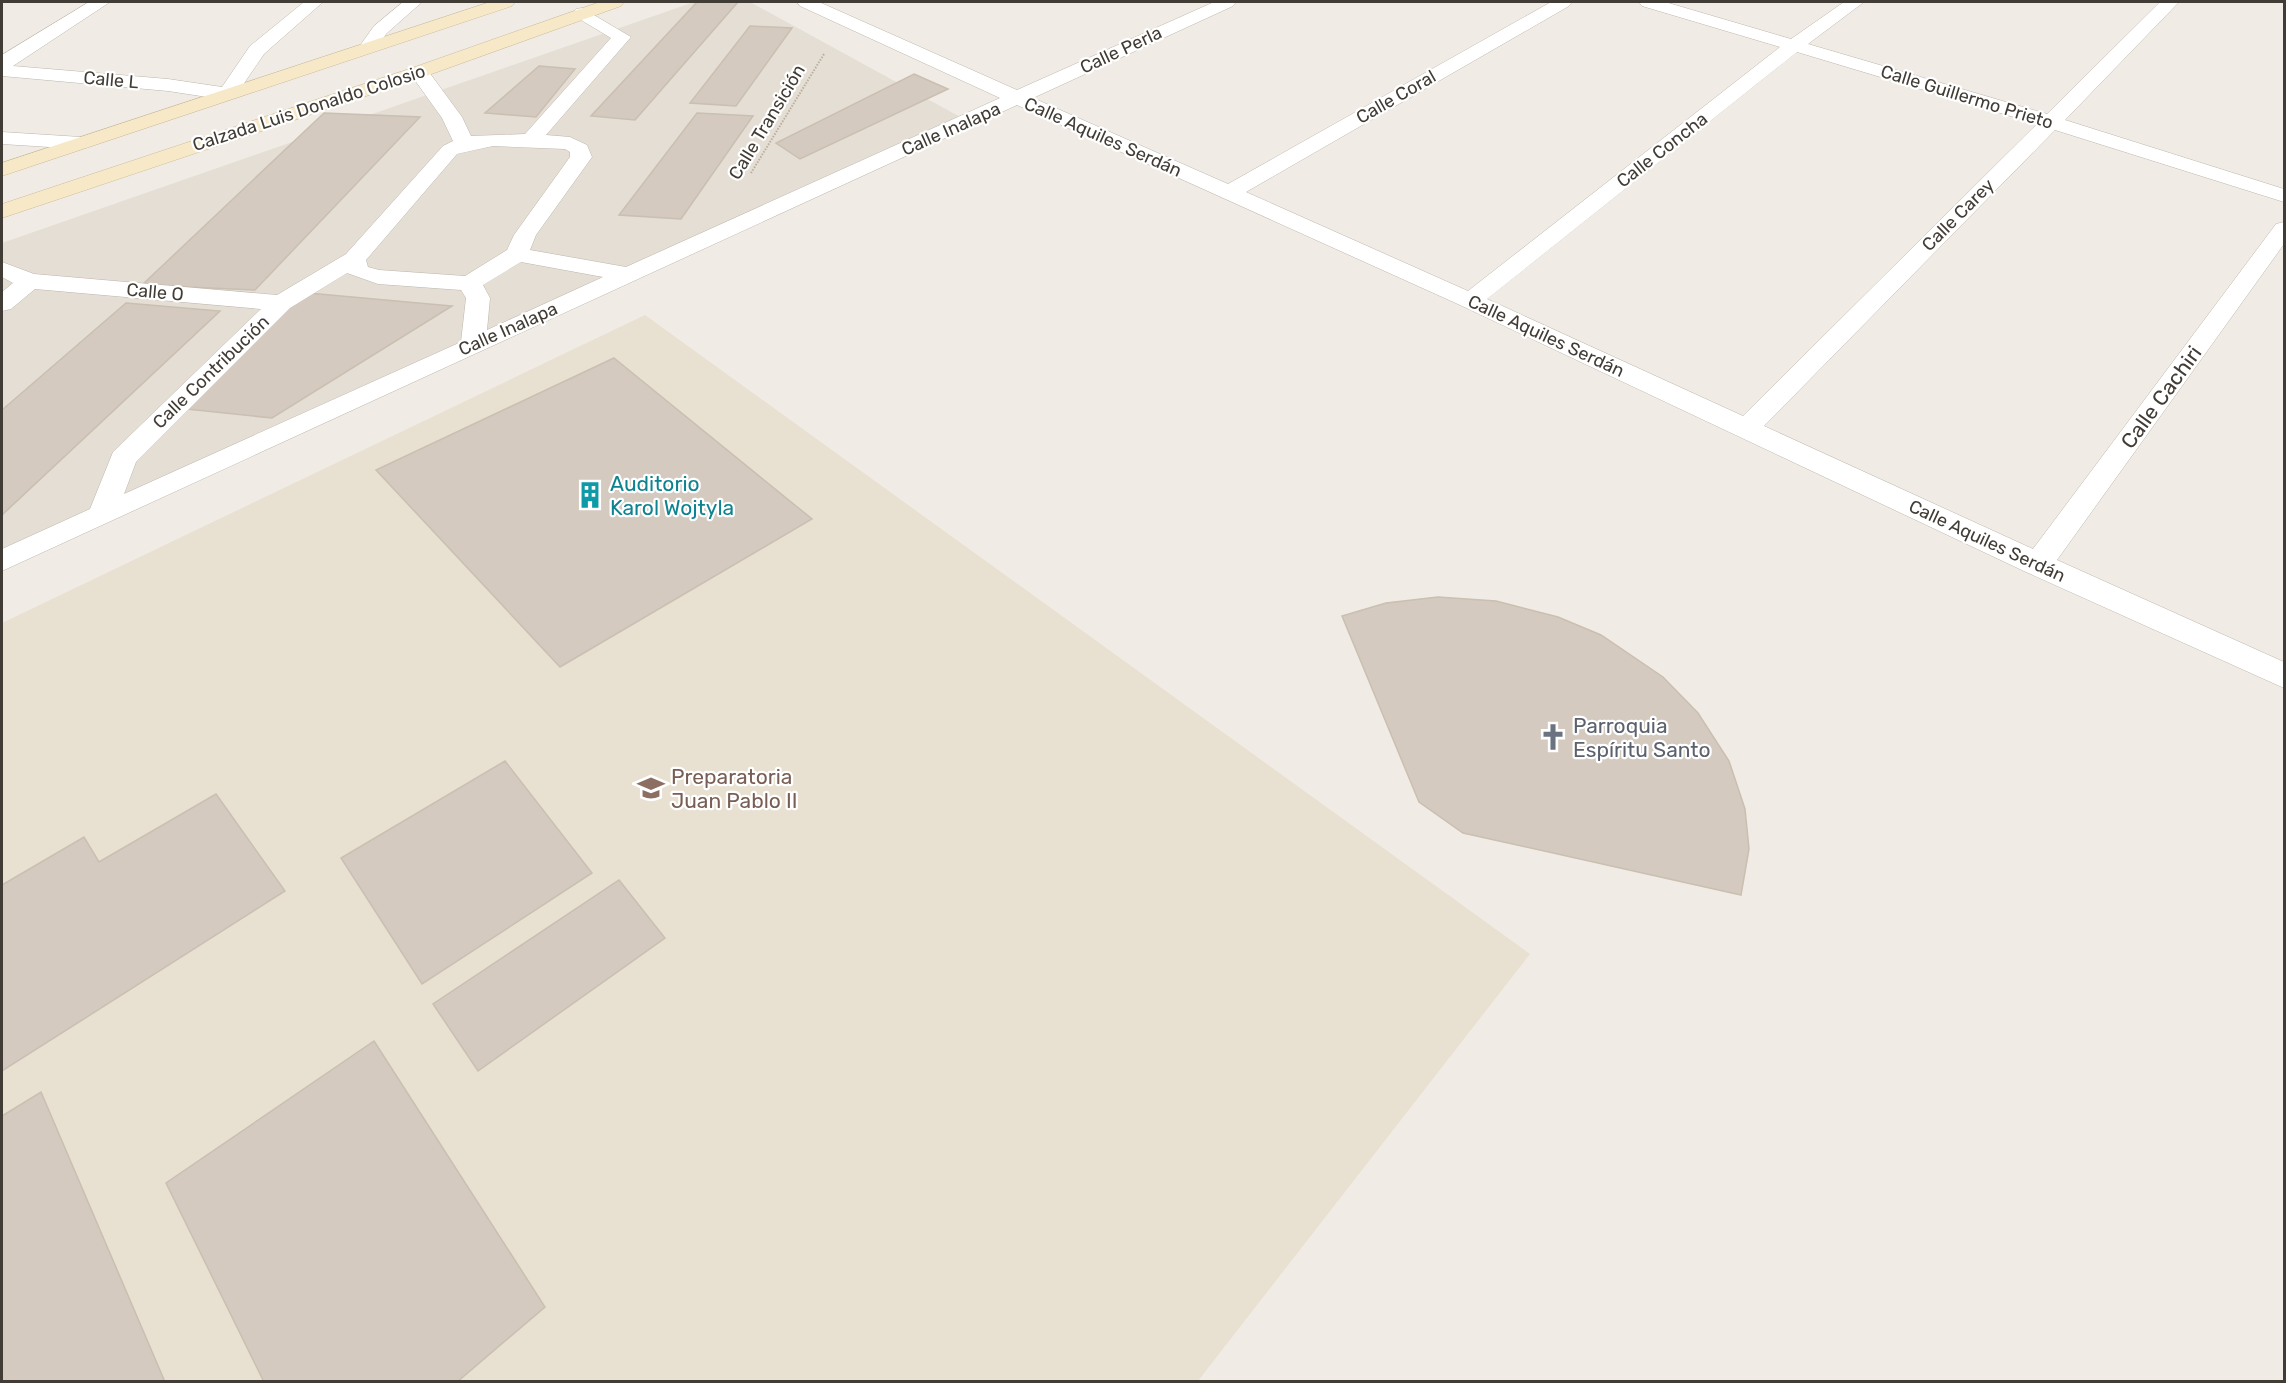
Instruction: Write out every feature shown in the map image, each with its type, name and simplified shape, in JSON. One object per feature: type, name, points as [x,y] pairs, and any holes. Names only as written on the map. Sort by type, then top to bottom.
[{"type":"main road","name":"Calzada Luis Donaldo Colosio","points":[[2,170],[368,47],[522,11],[582,13],[615,2]]},
{"type":"main road","name":"Calzada Luis Donaldo Colosio","points":[[2,211],[419,72],[522,11]]},
{"type":"street","points":[[3,62],[101,2]]},
{"type":"street","points":[[227,94],[257,50],[314,2]]},
{"type":"street","points":[[368,47],[381,30],[413,2]]},
{"type":"street","name":"Calle Aquiles Serdán","points":[[806,2],[1016,99],[1230,192],[1470,301],[2037,565],[2284,676]]},
{"type":"street","name":"Calle Perla","points":[[1016,99],[1227,2]]},
{"type":"street","name":"Calle Coral","points":[[1230,192],[1563,2]]},
{"type":"street","name":"Calle Guillermo Prieto","points":[[1648,2],[2050,122],[2284,196]]},
{"type":"street","name":"Calle Concha","points":[[1470,301],[1794,45],[1855,2]]},
{"type":"street","name":"Calle Carey","points":[[1746,429],[2170,2]]},
{"type":"street","points":[[529,142],[622,38],[582,13]]},
{"type":"street","name":"Calle L","points":[[3,62],[3,71],[168,85],[227,94]]},
{"type":"street","points":[[354,259],[357,271],[378,277],[470,283],[517,254],[525,235],[581,157],[580,149],[570,143],[480,140],[464,142],[452,117],[419,72]]},
{"type":"street","name":"Calle Inalapa","points":[[2,561],[1016,99]]},
{"type":"street","points":[[2,138],[81,143]]},
{"type":"street","name":"Calle Contribución","points":[[102,515],[123,458],[281,303],[354,259],[450,150],[464,142]]},
{"type":"street","name":"Calle Cachiri","points":[[2037,565],[2284,229]]},
{"type":"street","points":[[517,254],[630,275]]},
{"type":"street","name":"Calle O","points":[[2,269],[30,281],[281,303]]},
{"type":"street","points":[[2,304],[30,281]]},
{"type":"street","points":[[470,283],[478,297],[473,345]]},
{"type":"path","name":"Calle Transición","points":[[711,238],[845,20]]},
{"type":"shaded area","points":[[694,2],[750,2],[964,119],[2,553],[2,243]]},
{"type":"shaded area","name":"Preparatoria Juan Pablo II","points":[[645,315],[1530,954],[1198,1381],[2,1382],[2,623]]},
{"type":"building","points":[[697,2],[738,2],[635,120],[591,116]]},
{"type":"building","points":[[750,26],[792,28],[736,106],[690,103]]},
{"type":"building","points":[[539,66],[575,69],[536,117],[485,113]]},
{"type":"building","points":[[914,74],[948,89],[800,159],[776,143]]},
{"type":"building","points":[[324,113],[420,117],[255,290],[142,285]]},
{"type":"building","points":[[697,113],[753,116],[681,219],[619,215]]},
{"type":"building","points":[[308,293],[452,306],[272,418],[176,408],[280,314]]},
{"type":"building","points":[[126,303],[220,311],[2,515],[2,410]]},
{"type":"building","name":"Auditorio Karol Wojtyla","points":[[614,358],[812,519],[560,667],[376,470]]},
{"type":"building","name":"Parroquia Espíritu Santo","points":[[1438,597],[1496,601],[1558,617],[1601,635],[1663,677],[1698,713],[1729,761],[1745,809],[1749,849],[1741,895],[1463,833],[1419,802],[1342,616],[1386,603]]},
{"type":"building","points":[[505,761],[592,873],[422,984],[341,858]]},
{"type":"building","points":[[216,794],[285,891],[2,1071],[2,885],[84,837],[99,862]]},
{"type":"building","points":[[619,880],[665,938],[478,1071],[433,1004]]},
{"type":"building","points":[[374,1041],[545,1307],[457,1382],[264,1382],[166,1183]]},
{"type":"building","points":[[41,1092],[165,1382],[2,1382],[2,1116]]},
{"type":"place","name":"Auditorio Karol Wojtyla","points":[[590,495]]},
{"type":"place","name":"Parroquia Espíritu Santo","points":[[1553,737]]},
{"type":"place","name":"Preparatoria Juan Pablo II","points":[[651,788]]}]
